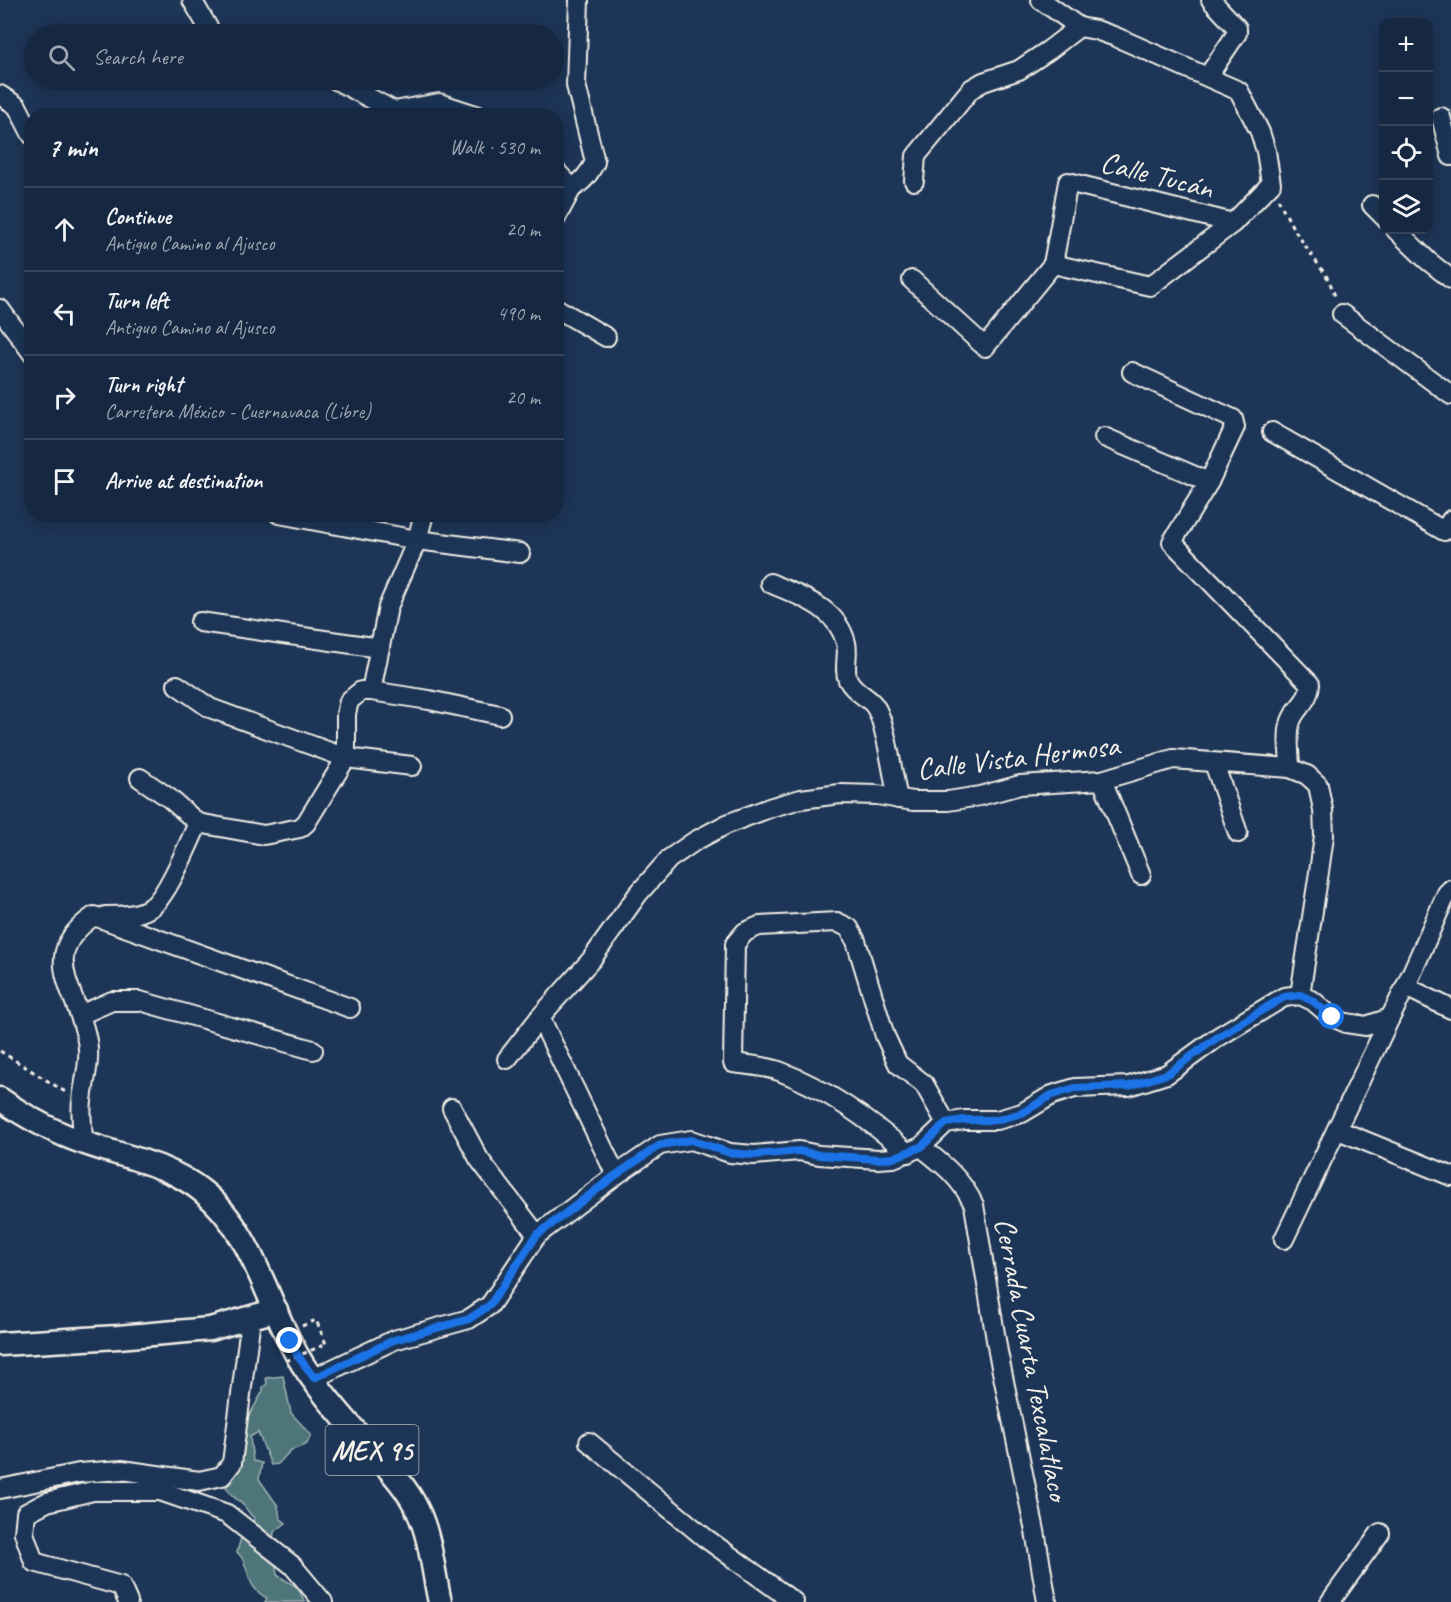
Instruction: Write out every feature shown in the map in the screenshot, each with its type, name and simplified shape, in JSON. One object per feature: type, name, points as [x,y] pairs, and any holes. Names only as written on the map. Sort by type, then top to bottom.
[{"type":"main road","name":"MEX 95","points":[[0,1099],[24,1115],[83,1143],[158,1167],[201,1190],[215,1203],[232,1223],[255,1265],[298,1356],[342,1415],[388,1468],[417,1509],[425,1529],[440,1602]]},
{"type":"main road","points":[[0,1344],[210,1329],[276,1310]]},
{"type":"street","points":[[192,0],[206,24]]},
{"type":"street","points":[[564,203],[572,188],[580,184],[589,174],[594,162],[576,85],[579,0]]},
{"type":"street","points":[[912,280],[985,347],[1053,264],[1150,286],[1233,223],[1271,184],[1266,151],[1260,132],[1239,92],[1208,76],[1116,37],[1079,27],[1041,0]]},
{"type":"street","points":[[1208,76],[1237,33],[1237,28],[1211,0]]},
{"type":"street","points":[[914,181],[916,156],[971,89],[1019,70],[1079,27]]},
{"type":"street","points":[[355,90],[388,108]]},
{"type":"street","points":[[0,95],[17,106],[24,120]]},
{"type":"street","points":[[411,108],[439,103],[454,108]]},
{"type":"street","points":[[1441,117],[1451,156]]},
{"type":"street","points":[[564,180],[572,188]]},
{"type":"street","name":"Calle Tucán","points":[[1053,264],[1068,182],[1233,223]]},
{"type":"street","points":[[1400,234],[1426,260],[1451,279]]},
{"type":"street","points":[[0,309],[24,342]]},
{"type":"street","points":[[564,313],[606,337]]},
{"type":"street","points":[[1342,314],[1451,395]]},
{"type":"street","points":[[1132,372],[1233,419],[1235,427],[1209,482],[1172,542],[1310,684],[1305,702],[1291,721],[1290,768]]},
{"type":"street","points":[[1272,432],[1449,528]]},
{"type":"street","points":[[1104,437],[1209,482]]},
{"type":"street","points":[[321,522],[417,540],[520,553]]},
{"type":"street","points":[[371,691],[388,607],[417,540],[422,522]]},
{"type":"street","points":[[770,584],[822,607],[839,623],[847,645],[846,676],[856,691],[873,704],[881,716],[898,799]]},
{"type":"street","points":[[200,622],[380,648]]},
{"type":"street","points":[[177,685],[210,708],[346,758],[412,766]]},
{"type":"street","points":[[140,778],[169,798],[198,823],[264,835],[300,828],[306,823],[346,758],[346,714],[349,701],[361,691],[500,715]]},
{"type":"street","name":"Calle Vista Hermosa","points":[[507,1059],[540,1017],[591,960],[638,894],[669,859],[695,841],[727,824],[772,807],[840,794],[877,795],[913,801],[948,801],[980,796],[1020,785],[1102,780],[1173,759],[1290,768],[1307,775],[1318,785],[1324,827],[1300,995]]},
{"type":"street","points":[[1214,763],[1238,833]]},
{"type":"street","points":[[1102,780],[1141,874]]},
{"type":"street","points":[[83,1143],[81,1102],[88,1065],[87,1041],[69,990],[65,971],[65,955],[69,939],[80,926],[94,916],[128,916],[152,907],[175,874],[198,823]]},
{"type":"street","points":[[1284,1239],[1406,987],[1447,893],[1451,889]]},
{"type":"street","points":[[94,916],[350,1008]]},
{"type":"street","name":"Cerrada Cuarta Texcalatlaco","points":[[946,1123],[924,1084],[898,1064],[885,1036],[856,941],[849,927],[837,922],[759,926],[745,932],[735,944],[733,1063],[778,1071],[834,1098],[954,1174],[966,1188],[974,1205],[998,1352],[1035,1531],[1047,1602]]},
{"type":"street","points":[[1406,987],[1451,1009]]},
{"type":"street","points":[[314,1378],[394,1340],[469,1319],[490,1305],[537,1235],[660,1145],[691,1140],[730,1153],[754,1155],[799,1151],[819,1155],[893,1158],[915,1150],[946,1123],[964,1120],[997,1120],[1022,1113],[1052,1095],[1075,1088],[1129,1086],[1167,1074],[1218,1037],[1284,997],[1300,995],[1313,1001],[1332,1017],[1346,1023],[1366,1026],[1390,1018]]},
{"type":"street","points":[[80,1016],[112,1001],[140,1001],[313,1050]]},
{"type":"street","points":[[540,1017],[616,1175]]},
{"type":"street","points":[[452,1108],[479,1158],[537,1235]]},
{"type":"street","points":[[1338,1130],[1451,1176]]},
{"type":"street","points":[[0,1489],[79,1473],[122,1470],[199,1481],[222,1476],[232,1463],[251,1318]]},
{"type":"street","points":[[589,1442],[704,1537],[794,1602]]},
{"type":"street","points":[[128,1602],[121,1586],[34,1562],[24,1533],[26,1513],[47,1502],[93,1491],[160,1491],[226,1514],[292,1565],[323,1602]]},
{"type":"street","points":[[1330,1602],[1380,1533]]},
{"type":"path","points":[[1271,184],[1293,228],[1329,280],[1342,314]]},
{"type":"path","points":[[0,1051],[81,1102]]},
{"type":"path","points":[[286,1361],[326,1344],[316,1320]]},
{"type":"green space","points":[[283,1376],[291,1413],[311,1435],[307,1444],[290,1451],[278,1464],[271,1465],[258,1432],[250,1437],[253,1461],[262,1463],[259,1479],[278,1506],[280,1518],[286,1523],[274,1532],[277,1575],[297,1587],[305,1602],[265,1602],[267,1598],[254,1588],[245,1563],[237,1552],[241,1538],[247,1538],[253,1528],[254,1518],[226,1487],[233,1481],[220,1477],[234,1442],[263,1391],[263,1387],[267,1384],[266,1378]]},
{"type":"route","points":[[290,1341],[314,1378],[394,1340],[469,1319],[490,1305],[537,1235],[660,1145],[691,1140],[730,1153],[754,1155],[799,1151],[819,1155],[893,1158],[921,1147],[946,1123],[964,1120],[997,1120],[1022,1113],[1052,1095],[1075,1088],[1129,1086],[1167,1074],[1218,1037],[1284,997],[1300,995],[1313,1001],[1332,1017]]}]
